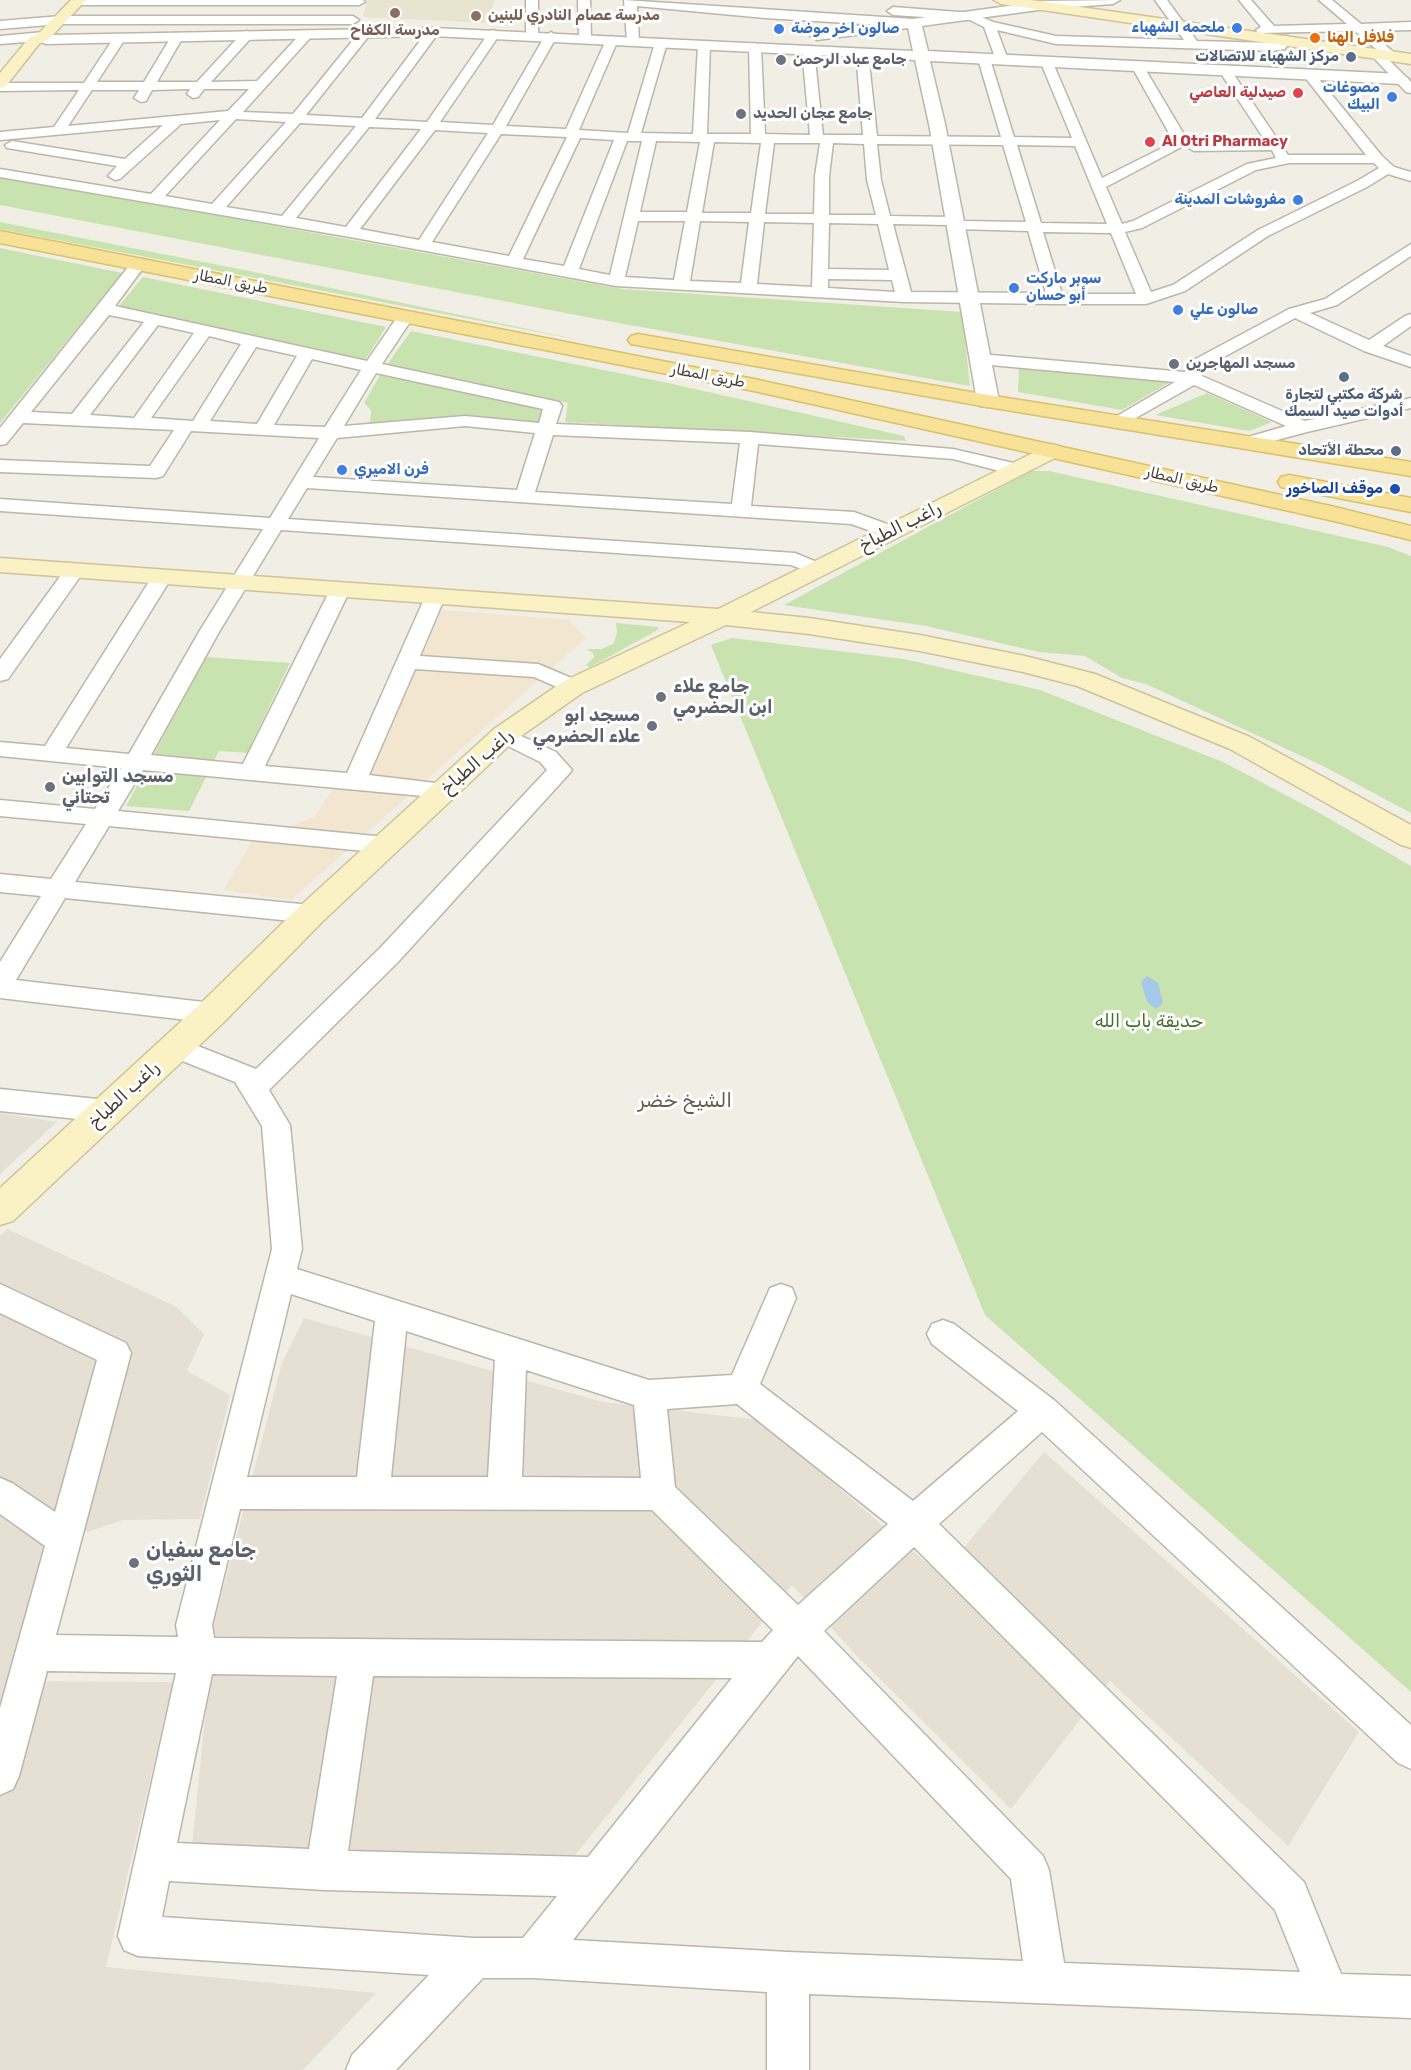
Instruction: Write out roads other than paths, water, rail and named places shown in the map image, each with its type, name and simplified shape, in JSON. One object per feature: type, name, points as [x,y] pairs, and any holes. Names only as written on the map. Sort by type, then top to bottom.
[{"type":"main road","points":[[1001,0],[1405,58]]},
{"type":"main road","points":[[0,102],[4,86],[72,8]]},
{"type":"main road","name":"طريق المطار","points":[[0,237],[754,385],[1344,516],[1411,534]]},
{"type":"main road","points":[[585,331],[774,373],[1219,459]]},
{"type":"main road","name":"طريق المطار","points":[[620,337],[1118,423],[1411,470]]},
{"type":"main road","points":[[565,348],[756,379],[1270,475],[1411,505]]},
{"type":"main road","name":"راغب الطباخ","points":[[0,1210],[213,1013],[311,914],[504,735],[573,687],[722,617],[1051,451]]},
{"type":"main road","points":[[1270,475],[1411,496]]},
{"type":"main road","points":[[0,565],[722,617],[809,626],[920,643],[1025,664],[1086,680],[1139,700],[1240,743],[1411,838]]},
{"type":"street","points":[[158,22],[172,0]]},
{"type":"street","points":[[0,15],[172,0],[359,1],[352,27]]},
{"type":"street","points":[[532,0],[532,35]]},
{"type":"street","points":[[584,0],[585,38]]},
{"type":"street","points":[[0,40],[177,37],[245,31],[352,27],[366,32],[532,35],[704,45],[914,24],[1045,5],[1113,0]]},
{"type":"street","points":[[1161,0],[1192,44]]},
{"type":"street","points":[[1245,0],[1270,29]]},
{"type":"street","points":[[1325,0],[1359,27],[1405,58]]},
{"type":"street","points":[[101,189],[172,120],[245,31],[263,1]]},
{"type":"street","points":[[630,1],[765,14],[914,24]]},
{"type":"street","points":[[630,1],[639,18],[633,41]]},
{"type":"street","points":[[692,20],[761,24],[774,2]]},
{"type":"street","points":[[797,3],[972,17],[989,25],[1056,40],[1273,47],[1281,46],[1284,39]]},
{"type":"street","points":[[0,25],[72,8],[158,22],[245,31],[307,34],[352,27]]},
{"type":"street","points":[[914,24],[940,140],[988,401]]},
{"type":"street","points":[[989,25],[1002,60]]},
{"type":"street","points":[[1240,33],[1270,29],[1411,26]]},
{"type":"street","points":[[214,210],[297,118],[366,32]]},
{"type":"street","points":[[286,221],[366,122],[433,32]]},
{"type":"street","points":[[155,199],[307,34]]},
{"type":"street","points":[[350,232],[431,126],[494,34]]},
{"type":"street","points":[[423,245],[497,129],[551,36]]},
{"type":"street","points":[[131,115],[177,37]]},
{"type":"street","points":[[58,131],[119,39]]},
{"type":"street","points":[[514,262],[573,134],[612,40]]},
{"type":"street","points":[[752,42],[808,50],[1310,76],[1406,84]]},
{"type":"street","points":[[748,289],[758,219],[763,138],[752,42]]},
{"type":"street","points":[[570,272],[627,137],[661,43]]},
{"type":"street","points":[[681,285],[694,217],[704,138],[704,45]]},
{"type":"street","points":[[808,50],[822,139],[820,292]]},
{"type":"street","points":[[862,53],[874,180],[904,297]]},
{"type":"street","points":[[1376,54],[1406,84]]},
{"type":"street","points":[[984,59],[1056,298]]},
{"type":"street","points":[[1047,63],[1146,299]]},
{"type":"street","points":[[1138,67],[1188,145],[1252,167]]},
{"type":"street","points":[[1226,72],[1285,159],[1362,184]]},
{"type":"street","points":[[1310,76],[1384,166],[1411,177]]},
{"type":"street","points":[[4,86],[261,85]]},
{"type":"street","points":[[0,136],[58,131],[131,115],[172,120],[233,115],[627,137],[1080,142]]},
{"type":"street","points":[[616,281],[650,137]]},
{"type":"street","points":[[0,143],[129,164]]},
{"type":"street","points":[[1099,185],[1188,145],[1275,146]]},
{"type":"street","points":[[632,216],[1117,229],[1137,225],[1252,167],[1285,159],[1411,169]]},
{"type":"street","points":[[0,173],[350,232],[616,281],[904,297],[1146,299],[1179,288],[1263,233],[1362,184],[1384,166]]},
{"type":"street","points":[[1193,378],[1194,367],[1294,312],[1331,302],[1411,249]]},
{"type":"street","points":[[1395,258],[1411,264]]},
{"type":"street","points":[[0,440],[138,264]]},
{"type":"street","points":[[821,274],[898,275]]},
{"type":"street","points":[[105,309],[553,406],[524,497]]},
{"type":"street","points":[[1294,312],[1411,363]]},
{"type":"street","points":[[213,1013],[0,986],[136,762],[209,632],[372,366],[406,316]]},
{"type":"street","points":[[77,420],[155,319]]},
{"type":"street","points":[[1371,347],[1411,319]]},
{"type":"street","points":[[139,423],[205,330]]},
{"type":"street","points":[[0,466],[156,472],[192,426],[252,340]]},
{"type":"street","points":[[263,429],[308,352]]},
{"type":"street","points":[[980,359],[1193,378],[1303,427]]},
{"type":"street","points":[[1118,423],[1193,378]]},
{"type":"street","points":[[1247,443],[1303,427],[1411,403]]},
{"type":"street","points":[[18,417],[331,433],[465,421],[545,429],[750,437],[953,454],[1015,469]]},
{"type":"street","points":[[741,511],[750,437]]},
{"type":"street","points":[[301,482],[854,518],[891,532]]},
{"type":"street","points":[[0,505],[795,559],[817,569]]},
{"type":"street","points":[[0,674],[74,571]]},
{"type":"street","points":[[51,754],[162,577]]},
{"type":"street","points":[[250,772],[340,590]]},
{"type":"street","points":[[355,782],[435,597]]},
{"type":"street","points":[[407,662],[538,671],[573,687]]},
{"type":"street","points":[[254,1088],[389,955],[560,770],[548,757],[504,735]]},
{"type":"street","points":[[0,749],[444,790]]},
{"type":"street","points":[[0,808],[385,845]]},
{"type":"street","points":[[0,883],[311,914]]},
{"type":"street","points":[[175,1047],[245,1074],[276,1125],[286,1249],[194,1625],[198,1655],[138,1936],[474,1958],[533,1958],[788,1972],[1411,1997]]},
{"type":"street","points":[[0,1100],[107,1111]]},
{"type":"street","points":[[280,1277],[649,1395],[742,1389],[914,1523],[1290,1896],[1329,1994]]},
{"type":"street","points":[[0,1298],[115,1353],[35,1653],[4,1752]]},
{"type":"street","points":[[742,1389],[780,1298]]},
{"type":"street","points":[[372,1493],[392,1313]]},
{"type":"street","points":[[943,1334],[1042,1411],[1411,1750]]},
{"type":"street","points":[[504,1494],[511,1351]]},
{"type":"street","points":[[649,1395],[659,1494],[798,1630],[1029,1870],[1047,1982]]},
{"type":"street","points":[[533,1958],[770,1660],[798,1630],[914,1523],[1042,1411]]},
{"type":"street","points":[[227,1492],[659,1494]]},
{"type":"street","points":[[0,1494],[65,1539]]},
{"type":"street","points":[[35,1653],[358,1658],[770,1660]]},
{"type":"street","points":[[325,1870],[358,1658]]},
{"type":"street","points":[[154,1861],[325,1870],[597,1877]]},
{"type":"street","points":[[368,2070],[474,1958]]},
{"type":"street","points":[[788,1972],[788,2070]]},
{"type":"water","points":[[1147,976],[1158,983],[1163,1003],[1156,1009],[1147,1002],[1141,982]]},
{"type":"place","name":"مدرسة الكفاح","points":[[395,13]]},
{"type":"place","name":"مدرسة عصام النادري للبنين","points":[[476,16]]},
{"type":"place","name":"ملحمه الشهباء","points":[[1237,28]]},
{"type":"place","name":"صالون اخر موضة","points":[[779,29]]},
{"type":"place","name":"فلافل الهنا","points":[[1315,38]]},
{"type":"place","name":"مركز الشهباء للاتصالات","points":[[1351,57]]},
{"type":"place","name":"جامع عباد الرحمن","points":[[781,60]]},
{"type":"place","name":"صيدلية العاصي","points":[[1298,93]]},
{"type":"place","name":"مصوغات البيك","points":[[1392,97]]},
{"type":"place","name":"جامع عجان الحديد","points":[[741,114]]},
{"type":"place","name":"Al Otri Pharmacy","points":[[1150,142]]},
{"type":"place","name":"مفروشات المدينة","points":[[1298,200]]},
{"type":"place","name":"سوبر ماركت أبو حسان","points":[[1014,288]]},
{"type":"place","name":"صالون علي","points":[[1178,310]]},
{"type":"place","name":"مسجد المهاجرين","points":[[1174,364]]},
{"type":"place","name":"شركة مكتبي لتجارة أدوات صيد السمك","points":[[1344,377]]},
{"type":"place","name":"محطة الأتحاد","points":[[1396,451]]},
{"type":"place","name":"فرن الاميري","points":[[342,470]]},
{"type":"place","name":"موقف الصاخور","points":[[1395,489]]},
{"type":"place","name":"جامع علاء ابن الحضرمي","points":[[661,697]]},
{"type":"place","name":"مسجد ابو علاء الحضرمي","points":[[652,726]]},
{"type":"place","name":"مسجد التوابين تحتاني","points":[[50,787]]},
{"type":"place","name":"جامع سفيان الثوري","points":[[134,1563]]},
{"type":"district","name":"الشيخ خضر","points":[[685,1101]]},
{"type":"park label","name":"حديقة باب الله","points":[[1149,1022]]}]
